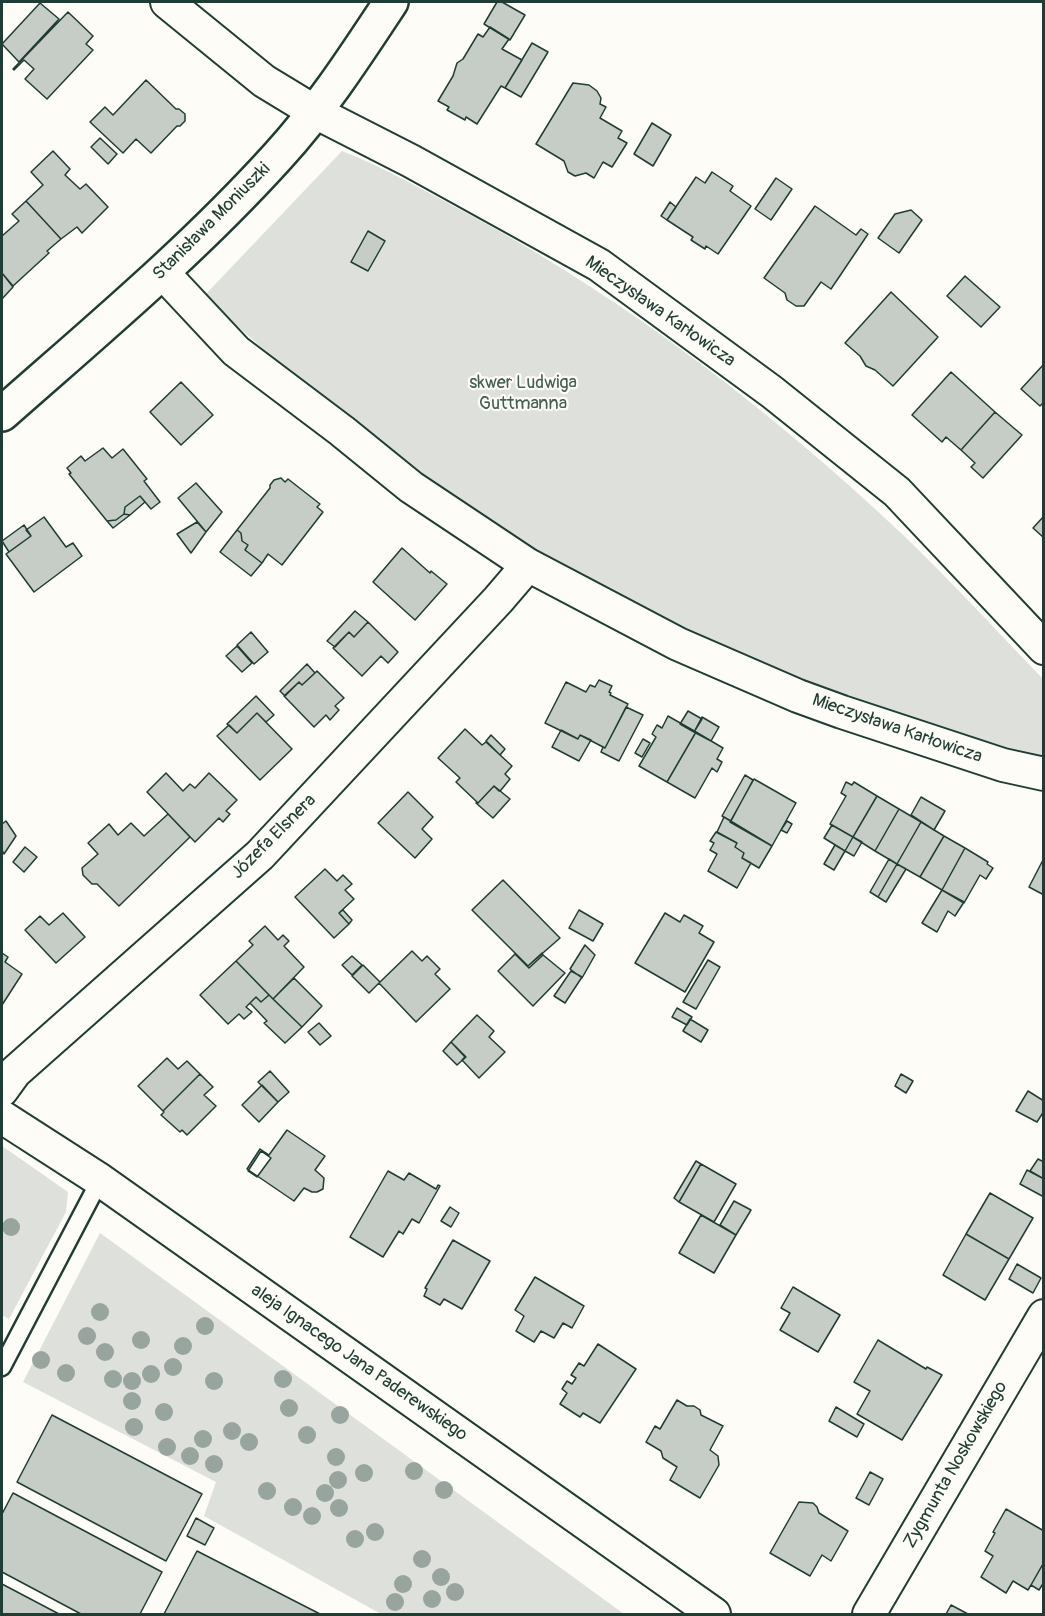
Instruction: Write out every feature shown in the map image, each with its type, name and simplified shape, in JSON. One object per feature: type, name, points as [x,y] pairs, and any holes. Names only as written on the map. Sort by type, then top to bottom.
[{"type":"street","name":"Mieczysława Karłowicza","points":[[167,2],[250,71],[315,112],[411,161],[599,265],[763,385],[897,492],[1044,648]]},
{"type":"street","name":"Stanisława Moniuszki","points":[[2,414],[163,273],[279,155],[342,76],[391,2]]},
{"type":"street","name":"Mieczysława Karłowicza","points":[[163,273],[236,351],[342,431],[411,488],[528,565],[678,644],[798,696],[1003,765],[1044,774]]},
{"type":"street","name":"Józefa Elsnera","points":[[2,1090],[15,1072],[260,855],[528,565]]},
{"type":"street","name":"aleja Ignacego Jana Paderewskiego","points":[[2,1117],[100,1180],[714,1614]]},
{"type":"street","name":"Zygmunta Noskowskiego","points":[[869,1614],[1044,1316]]},
{"type":"lane","points":[[2,1367],[100,1180]]},
{"type":"green space","name":"skwer Ludwiga Guttmanna","points":[[342,151],[393,174],[476,218],[589,286],[698,362],[751,403],[852,488],[955,587],[1043,679],[1043,758],[1007,750],[902,717],[805,680],[682,627],[569,572],[429,482],[360,431],[272,357],[204,296]]},
{"type":"green space","points":[[2,1146],[68,1192],[66,1212],[9,1319],[2,1315]]},
{"type":"green space","points":[[100,1233],[624,1614],[381,1614],[204,1516],[216,1482],[23,1382]]},
{"type":"building","points":[[497,2],[502,2],[525,15],[510,40],[484,24]]},
{"type":"building","points":[[40,3],[59,19],[19,62],[2,44]]},
{"type":"building","points":[[68,12],[93,36],[86,44],[93,50],[47,99],[25,79],[34,69],[24,60],[13,69]]},
{"type":"building","points":[[490,27],[509,39],[502,49],[522,60],[505,88],[501,86],[477,124],[447,110],[449,107],[438,101],[453,76],[457,63],[463,59],[478,34],[483,37]]},
{"type":"building","points":[[532,43],[548,52],[521,97],[505,88]]},
{"type":"building","points":[[146,80],[176,109],[185,114],[185,121],[177,126],[151,153],[136,139],[123,153],[90,122],[105,107],[113,115]]},
{"type":"building","points":[[573,83],[589,85],[597,91],[601,98],[600,104],[606,107],[600,118],[622,131],[618,138],[627,143],[612,167],[603,162],[594,178],[586,173],[575,176],[568,172],[564,161],[536,144]]},
{"type":"building","points":[[652,123],[671,135],[653,166],[634,154]]},
{"type":"building","points":[[100,138],[117,154],[108,164],[91,147]]},
{"type":"building","points":[[53,151],[70,169],[65,175],[80,189],[86,184],[108,207],[82,233],[77,227],[61,239],[26,201],[43,185],[31,172]]},
{"type":"building","points":[[712,172],[733,186],[730,191],[751,206],[718,254],[691,240],[693,237],[667,220],[696,177],[705,183]]},
{"type":"building","points":[[776,178],[792,189],[771,220],[755,209]]},
{"type":"building","points":[[26,201],[61,239],[13,286],[2,273],[2,236],[19,221],[12,214]]},
{"type":"building","points":[[670,202],[676,207],[667,220],[661,216]]},
{"type":"building","points":[[815,206],[856,235],[861,229],[868,234],[831,289],[821,282],[804,306],[796,306],[787,300],[785,293],[764,278]]},
{"type":"building","points":[[911,210],[922,220],[899,253],[878,238],[895,214]]},
{"type":"building","points":[[368,231],[385,241],[368,271],[351,262]]},
{"type":"building","points":[[2,273],[13,287],[2,299]]},
{"type":"building","points":[[965,276],[1000,307],[981,327],[947,296]]},
{"type":"building","points":[[891,292],[938,337],[893,386],[875,370],[866,366],[860,356],[845,343]]},
{"type":"building","points":[[1044,364],[1044,402],[1040,406],[1021,389]]},
{"type":"building","points":[[951,372],[995,412],[961,450],[946,437],[942,442],[912,415]]},
{"type":"building","points":[[181,382],[213,415],[181,445],[150,412]]},
{"type":"building","points":[[995,412],[1022,435],[983,478],[971,467],[975,463],[961,450]]},
{"type":"building","points":[[103,448],[112,458],[123,449],[147,479],[144,481],[160,502],[151,509],[140,496],[125,507],[124,514],[116,520],[107,521],[69,474],[71,473],[67,468],[81,456],[85,461]]},
{"type":"building","points":[[281,478],[285,482],[288,479],[320,504],[317,507],[323,512],[282,565],[268,554],[262,563],[245,550],[248,545],[242,541],[241,533],[237,530],[274,480]]},
{"type":"building","points":[[196,483],[222,512],[206,532],[178,498]]},
{"type":"building","points":[[140,496],[145,502],[130,515],[124,514],[125,507]]},
{"type":"building","points":[[124,514],[130,515],[113,528],[107,521],[116,520]]},
{"type":"building","points":[[1044,516],[1044,538],[1033,528]]},
{"type":"building","points":[[44,517],[66,547],[73,543],[82,556],[34,592],[6,554],[31,536],[26,530]]},
{"type":"building","points":[[197,522],[206,532],[191,553],[177,534]]},
{"type":"building","points":[[24,525],[31,536],[9,552],[2,541]]},
{"type":"building","points":[[237,530],[241,533],[242,541],[248,545],[245,550],[262,563],[251,576],[220,552]]},
{"type":"building","points":[[402,548],[430,573],[431,571],[447,584],[415,620],[373,582]]},
{"type":"building","points":[[355,611],[368,622],[354,637],[349,632],[335,647],[327,641]]},
{"type":"building","points":[[368,622],[398,652],[388,663],[381,656],[362,676],[333,648],[349,632],[354,637]]},
{"type":"building","points":[[251,632],[268,652],[254,664],[237,645]]},
{"type":"building","points":[[237,646],[252,663],[242,672],[226,656]]},
{"type":"building","points":[[307,664],[315,673],[302,685],[299,682],[285,696],[280,691]]},
{"type":"building","points":[[317,671],[344,698],[335,706],[339,710],[330,720],[326,715],[314,727],[284,696],[299,682],[302,685]]},
{"type":"building","points":[[599,680],[612,686],[610,695],[628,704],[605,748],[580,735],[578,739],[545,723],[566,682],[586,692],[590,685],[595,687]]},
{"type":"building","points":[[256,696],[274,715],[266,722],[257,713],[237,733],[227,724]]},
{"type":"building","points":[[626,707],[643,715],[619,761],[601,752]]},
{"type":"building","points":[[688,711],[702,719],[694,732],[680,724]]},
{"type":"building","points":[[257,713],[292,749],[260,780],[217,736],[229,725],[237,733]]},
{"type":"building","points":[[668,716],[696,732],[667,782],[639,766],[656,737],[652,734],[657,725],[662,728]]},
{"type":"building","points":[[702,717],[719,727],[711,741],[694,732]]},
{"type":"building","points":[[465,729],[482,745],[486,742],[512,766],[505,774],[510,779],[501,790],[499,791],[494,786],[478,803],[456,782],[460,778],[438,758]]},
{"type":"building","points":[[561,730],[578,739],[580,735],[591,740],[579,761],[552,747]]},
{"type":"building","points":[[696,732],[723,748],[717,759],[722,762],[717,772],[712,768],[695,798],[667,782]]},
{"type":"building","points":[[491,735],[505,749],[500,755],[486,741]]},
{"type":"building","points":[[643,739],[650,743],[642,757],[635,753]]},
{"type":"building","points":[[166,773],[183,791],[190,784],[195,788],[209,773],[237,800],[226,811],[230,814],[223,822],[219,818],[195,842],[147,792]]},
{"type":"building","points":[[745,775],[753,780],[731,821],[722,816]]},
{"type":"building","points":[[754,779],[796,803],[772,846],[730,822]]},
{"type":"building","points":[[846,782],[852,785],[854,782],[877,796],[853,837],[830,824],[846,796],[841,793]]},
{"type":"building","points":[[494,786],[510,799],[493,818],[476,803]]},
{"type":"building","points":[[408,792],[433,817],[422,829],[432,839],[415,858],[378,823]]},
{"type":"building","points":[[877,796],[899,809],[875,851],[853,837]]},
{"type":"building","points":[[921,797],[945,811],[934,830],[911,815]]},
{"type":"building","points":[[899,809],[921,822],[897,864],[875,851]]},
{"type":"building","points":[[168,814],[190,837],[119,906],[97,884],[92,884],[83,875],[82,868],[98,854],[88,843],[109,824],[118,835],[131,823],[144,836]]},
{"type":"building","points":[[724,817],[772,846],[759,868],[742,858],[744,853],[735,847],[737,843],[717,832]]},
{"type":"building","points":[[6,821],[16,836],[4,854],[2,824]]},
{"type":"building","points":[[787,821],[792,824],[787,833],[781,830]]},
{"type":"building","points":[[921,822],[944,836],[920,877],[897,864]]},
{"type":"building","points":[[832,825],[853,837],[845,851],[824,838]]},
{"type":"building","points":[[716,832],[737,843],[735,847],[744,853],[742,858],[751,863],[737,888],[708,871],[717,854],[710,850],[714,843],[710,841]]},
{"type":"building","points":[[944,836],[965,848],[942,890],[920,877]]},
{"type":"building","points":[[853,837],[862,842],[854,856],[845,851]]},
{"type":"building","points":[[835,845],[845,851],[834,870],[824,864]]},
{"type":"building","points":[[25,847],[37,857],[24,872],[13,862]]},
{"type":"building","points":[[965,848],[988,862],[987,864],[993,868],[986,879],[980,875],[964,903],[942,890]]},
{"type":"building","points":[[1044,858],[1044,895],[1029,887]]},
{"type":"building","points":[[889,859],[897,864],[878,897],[870,892]]},
{"type":"building","points":[[897,864],[906,869],[886,902],[878,897]]},
{"type":"building","points":[[325,869],[337,881],[343,875],[352,884],[345,890],[354,899],[339,913],[349,924],[334,938],[295,897]]},
{"type":"building","points":[[503,880],[560,938],[528,966],[472,910]]},
{"type":"building","points":[[942,890],[964,902],[955,916],[948,911],[937,932],[922,923]]},
{"type":"building","points":[[343,910],[352,920],[349,924],[339,913]]},
{"type":"building","points":[[579,910],[603,924],[593,941],[569,928]]},
{"type":"building","points":[[63,913],[85,937],[56,963],[25,930],[40,916],[49,925]]},
{"type":"building","points":[[665,913],[680,922],[684,915],[703,926],[699,933],[714,942],[685,992],[635,963]]},
{"type":"building","points":[[265,926],[278,940],[283,935],[289,941],[284,946],[304,967],[273,999],[236,961],[253,945],[249,941]]},
{"type":"building","points":[[585,945],[595,955],[582,978],[570,969]]},
{"type":"building","points":[[412,951],[422,961],[427,956],[440,969],[435,974],[450,989],[416,1022],[379,983]]},
{"type":"building","points":[[2,953],[8,957],[5,962],[22,974],[2,1005]]},
{"type":"building","points":[[542,953],[543,955],[529,968],[515,954],[528,966]]},
{"type":"building","points":[[515,954],[529,968],[543,955],[565,973],[533,1006],[498,971]]},
{"type":"building","points":[[352,956],[362,965],[352,975],[342,965]]},
{"type":"building","points":[[708,960],[720,967],[696,1009],[683,1002]]},
{"type":"building","points":[[236,961],[269,995],[261,1002],[256,997],[246,1007],[252,1012],[244,1019],[239,1014],[228,1024],[200,995]]},
{"type":"building","points":[[363,965],[380,982],[369,993],[352,976]]},
{"type":"building","points":[[571,971],[582,977],[565,1003],[554,996]]},
{"type":"building","points":[[294,978],[322,1006],[302,1027],[273,999]]},
{"type":"building","points":[[269,995],[302,1027],[285,1043],[264,1023],[267,1021],[250,1003],[256,997],[261,1002]]},
{"type":"building","points":[[677,1008],[692,1017],[687,1025],[672,1017]]},
{"type":"building","points":[[477,1015],[494,1031],[489,1037],[505,1052],[479,1078],[462,1060],[465,1057],[451,1042]]},
{"type":"building","points":[[690,1019],[708,1030],[701,1042],[683,1031]]},
{"type":"building","points":[[319,1023],[331,1036],[320,1045],[308,1032]]},
{"type":"building","points":[[451,1042],[466,1057],[457,1065],[443,1051]]},
{"type":"building","points":[[167,1058],[178,1069],[187,1061],[200,1074],[163,1111],[138,1086]]},
{"type":"building","points":[[270,1071],[289,1092],[278,1102],[258,1082]]},
{"type":"building","points":[[200,1074],[213,1087],[204,1095],[216,1106],[187,1135],[182,1130],[180,1132],[161,1115]]},
{"type":"building","points":[[901,1074],[913,1081],[906,1093],[895,1086]]},
{"type":"building","points":[[262,1085],[278,1102],[259,1122],[242,1105]]},
{"type":"building","points":[[1028,1091],[1044,1101],[1044,1111],[1037,1122],[1016,1111]]},
{"type":"building","points":[[287,1130],[325,1156],[315,1170],[324,1178],[323,1189],[312,1192],[304,1188],[294,1201],[247,1169],[260,1149],[269,1155]]},
{"type":"building","points":[[261,1151],[271,1158],[257,1177],[248,1171]]},
{"type":"building","points":[[1038,1159],[1044,1162],[1044,1179],[1030,1171]]},
{"type":"building","points":[[696,1161],[701,1164],[679,1202],[674,1198]]},
{"type":"building","points":[[701,1164],[736,1184],[714,1222],[679,1202]]},
{"type":"building","points":[[1027,1170],[1044,1179],[1044,1197],[1020,1184]]},
{"type":"building","points":[[388,1171],[404,1180],[409,1173],[436,1189],[438,1185],[440,1186],[419,1223],[412,1219],[403,1234],[399,1231],[383,1257],[350,1237]]},
{"type":"building","points":[[990,1193],[1033,1218],[1009,1259],[966,1234]]},
{"type":"building","points":[[734,1201],[751,1210],[736,1235],[720,1225]]},
{"type":"building","points":[[450,1207],[459,1213],[451,1227],[441,1221]]},
{"type":"building","points":[[701,1215],[736,1235],[714,1273],[679,1253]]},
{"type":"building","points":[[966,1234],[1009,1259],[985,1300],[943,1275]]},
{"type":"building","points":[[453,1240],[490,1261],[462,1309],[444,1299],[440,1305],[424,1296],[427,1289],[425,1288]]},
{"type":"building","points":[[1017,1264],[1041,1278],[1033,1293],[1009,1279]]},
{"type":"building","points":[[535,1277],[584,1306],[572,1328],[563,1323],[554,1338],[541,1331],[534,1342],[516,1331],[524,1316],[515,1310]]},
{"type":"building","points":[[793,1287],[840,1315],[818,1352],[780,1330],[790,1313],[781,1308]]},
{"type":"building","points":[[878,1340],[926,1369],[927,1367],[942,1375],[902,1440],[857,1414],[870,1391],[854,1382]]},
{"type":"building","points":[[598,1344],[636,1369],[600,1423],[583,1413],[580,1417],[560,1404],[567,1393],[562,1389],[567,1381],[572,1384],[576,1378],[571,1375],[579,1363],[584,1366]]},
{"type":"building","points":[[677,1400],[687,1406],[694,1406],[700,1410],[701,1415],[723,1426],[710,1450],[718,1456],[719,1465],[700,1498],[670,1480],[677,1467],[663,1458],[661,1451],[646,1442],[655,1426],[660,1429]]},
{"type":"building","points":[[836,1407],[864,1424],[857,1437],[829,1421]]},
{"type":"building","points":[[52,1415],[202,1494],[166,1561],[17,1482]]},
{"type":"building","points":[[870,1472],[883,1479],[869,1505],[856,1498]]},
{"type":"building","points":[[13,1493],[162,1572],[140,1614],[81,1614],[2,1572],[2,1514]]},
{"type":"building","points":[[799,1502],[813,1503],[819,1513],[848,1531],[831,1561],[822,1555],[810,1576],[770,1553]]},
{"type":"building","points":[[1006,1509],[1044,1531],[1044,1562],[1028,1590],[1013,1581],[1006,1593],[981,1577],[993,1556],[985,1551]]},
{"type":"building","points":[[196,1518],[214,1528],[205,1545],[187,1536]]},
{"type":"building","points":[[197,1551],[320,1614],[164,1614]]},
{"type":"building","points":[[1043,1564],[1044,1582],[1039,1590],[1031,1585]]},
{"type":"building","points":[[2,1584],[59,1614],[2,1614]]},
{"type":"building","points":[[951,1605],[968,1614],[946,1614]]}]
